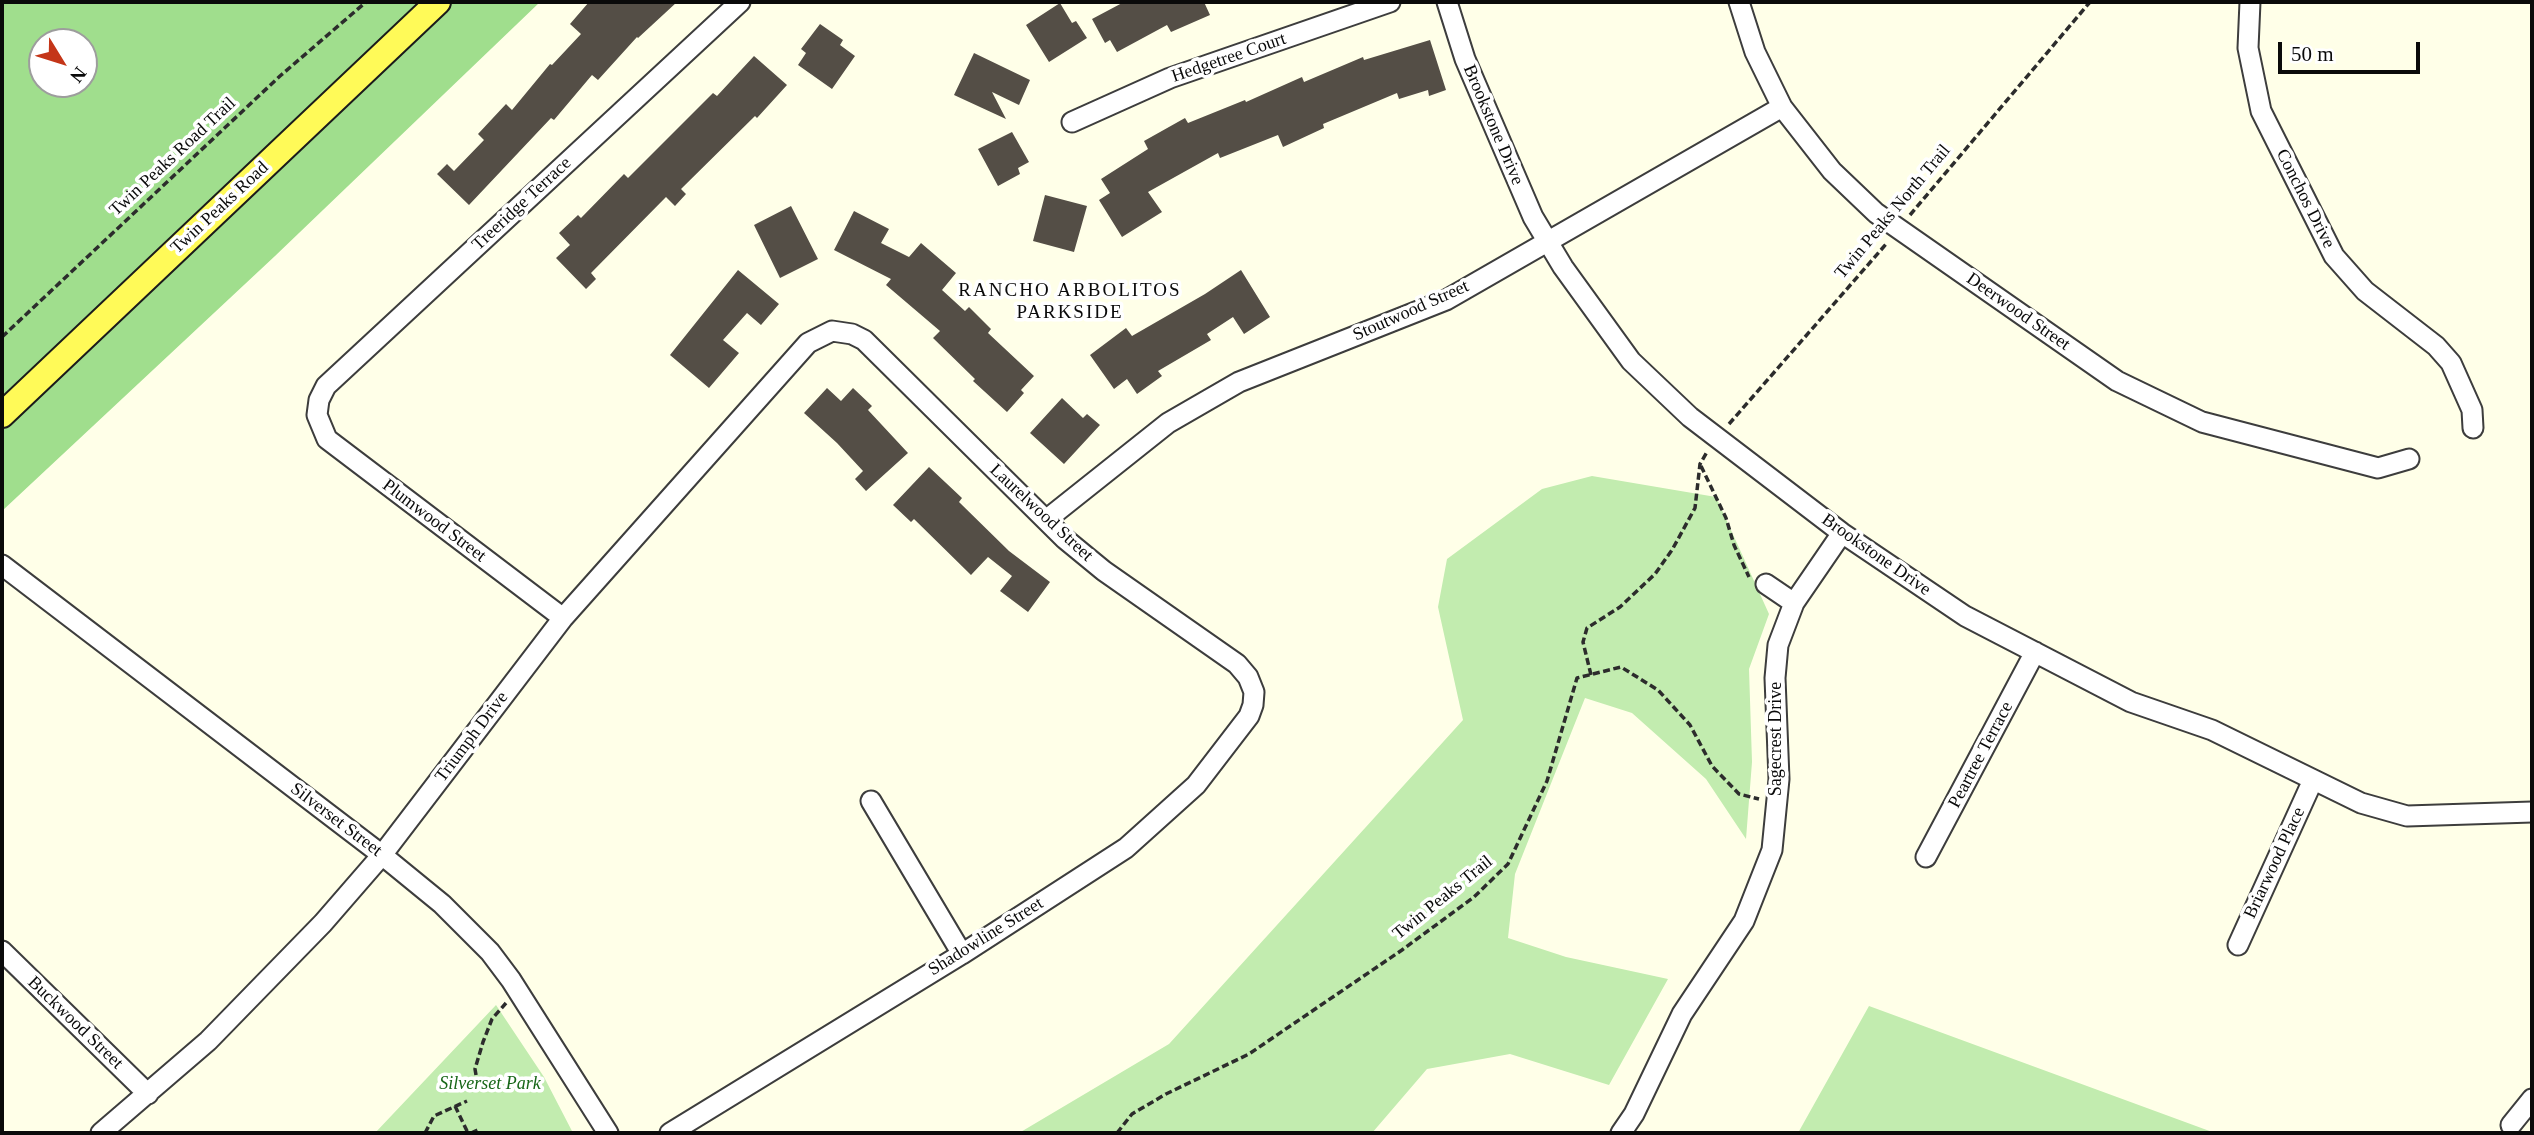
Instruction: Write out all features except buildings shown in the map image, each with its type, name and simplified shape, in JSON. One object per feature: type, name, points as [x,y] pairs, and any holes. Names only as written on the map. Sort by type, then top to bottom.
[{"type":"main road","name":"Twin Peaks Road","points":[[2,415],[438,2]]},
{"type":"street","name":"Treeridge Terrace","points":[[317,415],[319,400],[326,386],[740,2]]},
{"type":"street","name":"Hedgetree Court","points":[[1072,122],[1170,78],[1390,2]]},
{"type":"street","name":"Brookstone Drive","points":[[1447,2],[1465,59],[1546,243],[1631,360],[1690,417],[1842,533],[1965,616],[2131,702],[2212,730],[2361,803],[2407,816],[2532,812]]},
{"type":"street","name":"Deerwood Street","points":[[1739,2],[1755,51],[1782,107],[1832,172],[1876,213],[2117,381],[2202,422],[2378,468],[2409,459]]},
{"type":"street","name":"Conchos Drive","points":[[2250,2],[2248,48],[2261,111],[2334,256],[2365,291],[2437,346],[2451,362],[2472,410],[2473,428]]},
{"type":"street","name":"Stoutwood Street","points":[[1046,520],[1168,423],[1239,382],[1446,300],[1782,107]]},
{"type":"street","name":"Laurelwood Street","points":[[832,331],[852,334],[864,340],[1046,520],[1104,571],[1237,664],[1248,677],[1254,692]]},
{"type":"street","name":"Triumph Drive","points":[[101,1133],[218,1031],[323,923],[382,855],[563,618],[808,343],[832,331]]},
{"type":"street","name":"Plumwood Street","points":[[317,415],[327,439],[563,618]]},
{"type":"street","name":"Sagecrest Drive","points":[[1620,1133],[1634,1114],[1682,1014],[1744,921],[1772,850],[1779,779],[1775,678],[1778,645],[1794,603],[1842,533]]},
{"type":"street","name":"Silverset Street","points":[[4,566],[382,855],[442,904],[490,952],[608,1133]]},
{"type":"street","points":[[1766,584],[1794,603]]},
{"type":"street","name":"Peartree Terrace","points":[[1926,857],[2035,652]]},
{"type":"street","name":"Shadowline Street","points":[[670,1133],[962,954],[1126,848],[1196,785],[1249,716],[1254,692]]},
{"type":"street","name":"Briarwood Place","points":[[2238,945],[2313,780]]},
{"type":"street","points":[[871,802],[962,954]]},
{"type":"street","name":"Buckwood Street","points":[[2,951],[148,1094]]},
{"type":"street","points":[[2511,1125],[2532,1099]]},
{"type":"path","name":"Twin Peaks Road Trail","points":[[2,337],[281,76],[366,2]]},
{"type":"path","name":"Twin Peaks North Trail","points":[[1717,438],[1899,229],[2090,2]]},
{"type":"path","points":[[1766,584],[1754,587],[1700,464],[1695,508],[1672,551],[1656,574],[1620,607],[1587,628],[1583,642],[1591,675],[1620,667],[1658,690],[1690,725],[1712,766],[1739,794],[1777,804]]},
{"type":"path","name":"Twin Peaks Trail","points":[[1117,1133],[1132,1114],[1166,1094],[1249,1054],[1391,958],[1474,897],[1508,864],[1547,782],[1577,678],[1591,675]]},
{"type":"path","points":[[476,1075],[480,1051],[492,1019],[502,1006],[519,993]]},
{"type":"path","points":[[425,1133],[434,1116],[467,1101]]},
{"type":"path","points":[[455,1106],[469,1133],[480,1129]]},
{"type":"green space","points":[[2,2],[540,2],[275,256],[2,511]]},
{"type":"green space","points":[[1592,476],[1716,497],[1769,614],[1749,669],[1752,762],[1746,839],[1706,779],[1632,713],[1585,698],[1515,874],[1508,938],[1566,957],[1668,979],[1609,1085],[1510,1054],[1427,1069],[1372,1133],[1019,1133],[1169,1044],[1463,720],[1438,607],[1447,559],[1542,489]]},
{"type":"green space","name":"Silverset Park","points":[[496,1005],[544,1077],[573,1133],[375,1133]]},
{"type":"green space","points":[[1869,1006],[2215,1133],[1798,1133]]},
{"type":"district","name":"RANCHO ARBOLITOS PARKSIDE","points":[[1070,302]]}]
